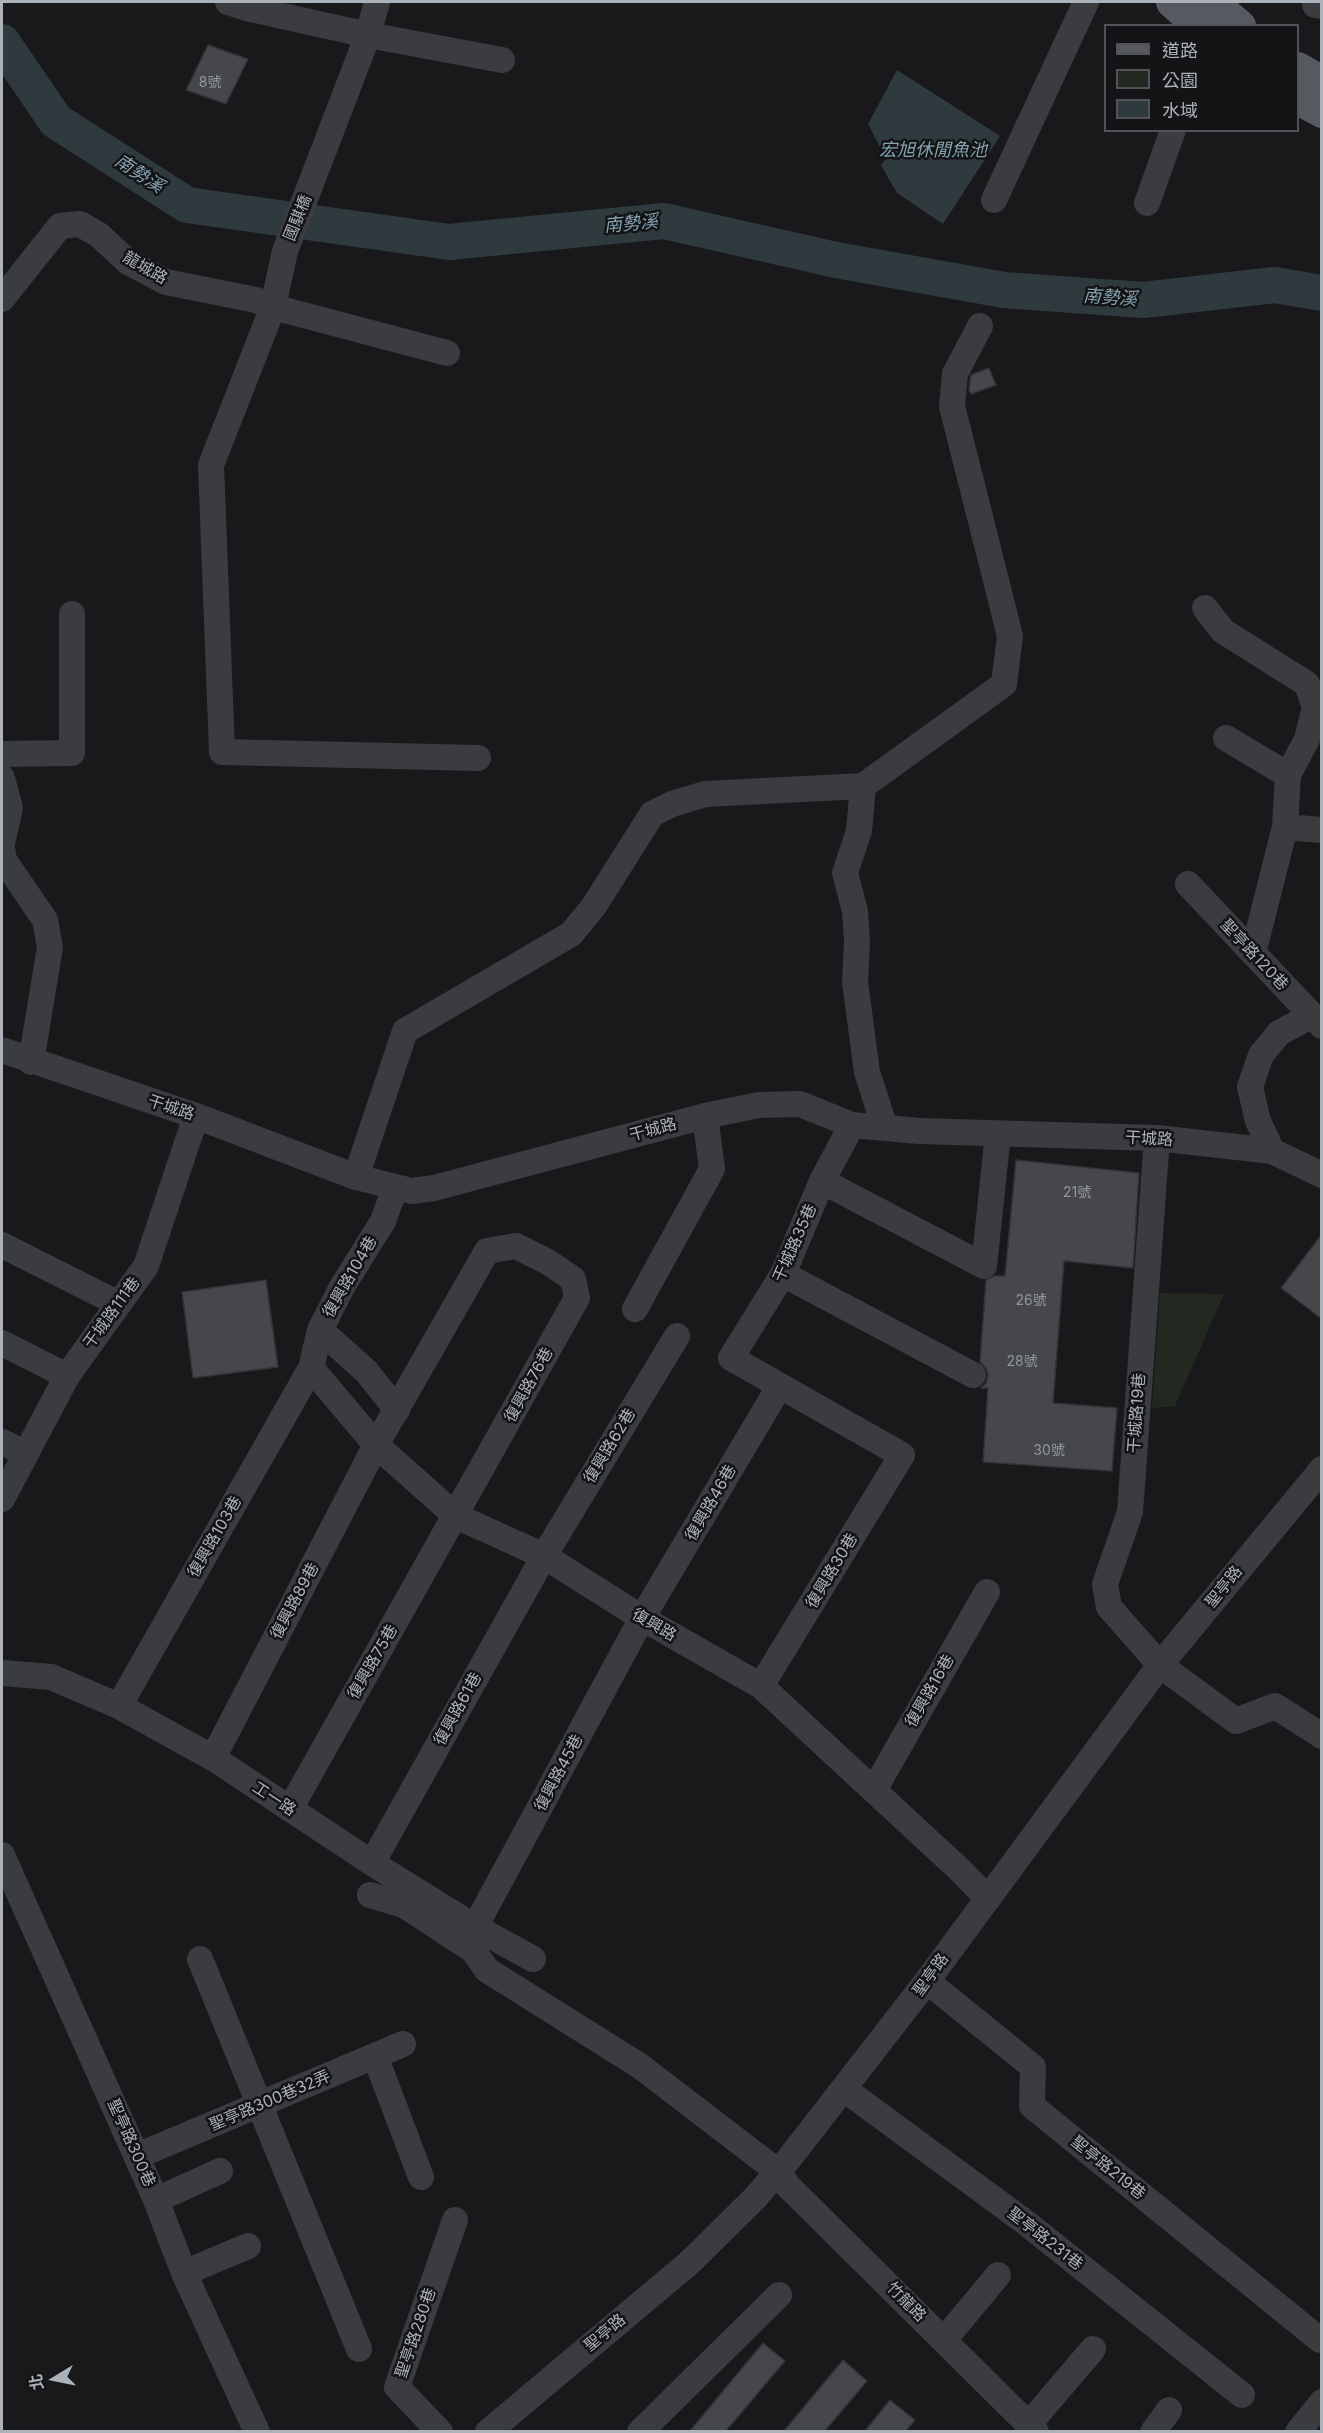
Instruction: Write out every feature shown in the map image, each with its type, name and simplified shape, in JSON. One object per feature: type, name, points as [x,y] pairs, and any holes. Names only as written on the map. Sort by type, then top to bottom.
[{"type":"main road","points":[[1172,2],[1197,24]]},
{"type":"main road","points":[[1212,2],[1238,24]]},
{"type":"main road","points":[[1299,69],[1322,82]]},
{"type":"main road","points":[[1299,100],[1322,112]]},
{"type":"street","points":[[228,2],[368,35],[502,60]]},
{"type":"street","points":[[368,35],[377,2]]},
{"type":"street","points":[[994,200],[1086,2]]},
{"type":"street","name":"國騏橋","points":[[273,307],[285,251],[368,35]]},
{"type":"street","points":[[1147,203],[1172,132]]},
{"type":"street","name":"龍城路","points":[[2,299],[60,226],[80,224],[99,235],[128,262],[166,282],[256,300],[273,307],[447,352]]},
{"type":"street","points":[[273,307],[211,465],[222,752],[478,758]]},
{"type":"street","points":[[356,1177],[405,1031],[571,934],[594,906],[652,814],[672,804],[705,794],[863,786],[1004,684],[1010,636],[952,406],[955,374],[980,326]]},
{"type":"street","points":[[1205,608],[1223,631],[1307,684],[1315,708],[1314,736],[1288,775],[1285,827],[1253,953]]},
{"type":"street","points":[[2,754],[72,753],[72,614]]},
{"type":"street","points":[[1226,738],[1288,775]]},
{"type":"street","points":[[2,778],[10,808],[2,843]]},
{"type":"street","points":[[863,786],[859,831],[845,873],[855,911],[857,941],[855,982],[867,1072],[885,1128]]},
{"type":"street","points":[[1285,827],[1322,830]]},
{"type":"street","points":[[2,848],[4,860],[45,920],[50,947],[31,1062]]},
{"type":"street","name":"聖亭路120巷","points":[[1188,884],[1316,1021]]},
{"type":"street","points":[[1272,1150],[1258,1121],[1250,1087],[1261,1055],[1279,1033],[1316,1021]]},
{"type":"street","name":"干城路","points":[[2,1050],[31,1062],[196,1116],[356,1177],[412,1191],[434,1188],[705,1116],[759,1105],[800,1104],[852,1125],[998,1134],[1157,1138],[1272,1150],[1322,1175]]},
{"type":"street","name":"干城路111巷","points":[[2,1499],[67,1376],[117,1303],[146,1266],[196,1116]]},
{"type":"street","points":[[634,1309],[712,1169],[705,1116]]},
{"type":"street","name":"干城路35巷","points":[[779,1387],[731,1358],[783,1274],[822,1181],[852,1125]]},
{"type":"street","points":[[822,1181],[984,1266],[998,1134]]},
{"type":"street","name":"干城路19巷","points":[[1157,1138],[1130,1512],[1105,1584],[1109,1607],[1160,1665],[1236,1720],[1275,1706],[1322,1736]]},
{"type":"street","name":"復興路104巷","points":[[311,1368],[320,1330],[342,1287],[383,1221],[394,1188]]},
{"type":"street","points":[[2,1245],[117,1303]]},
{"type":"street","name":"復興路76巷","points":[[398,1410],[487,1251],[516,1246],[548,1262],[573,1279],[577,1298],[456,1515]]},
{"type":"street","points":[[783,1274],[973,1375]]},
{"type":"street","points":[[320,1330],[366,1371],[398,1410]]},
{"type":"street","name":"復興路62巷","points":[[543,1556],[677,1336]]},
{"type":"street","points":[[2,1343],[67,1376]]},
{"type":"street","name":"復興路","points":[[311,1368],[376,1445],[456,1515],[543,1556],[642,1618],[761,1686],[962,1871],[988,1899]]},
{"type":"street","name":"復興路103巷","points":[[119,1706],[311,1368]]},
{"type":"street","name":"復興路30巷","points":[[761,1686],[902,1455],[779,1387]]},
{"type":"street","name":"復興路46巷","points":[[642,1618],[779,1387]]},
{"type":"street","name":"復興路89巷","points":[[213,1758],[376,1445],[398,1410]]},
{"type":"street","points":[[2,1442],[26,1454]]},
{"type":"street","name":"聖亭路","points":[[488,2432],[689,2263],[755,2198],[788,2160],[927,1981],[1160,1665],[1322,1469]]},
{"type":"street","name":"復興路75巷","points":[[290,1809],[456,1515]]},
{"type":"street","name":"復興路61巷","points":[[372,1863],[543,1556]]},
{"type":"street","name":"復興路16巷","points":[[874,1790],[987,1592]]},
{"type":"street","name":"復興路45巷","points":[[475,1927],[642,1618]]},
{"type":"street","name":"工一路","points":[[2,1673],[51,1677],[119,1706],[213,1758],[372,1863],[475,1927],[533,1959]]},
{"type":"street","name":"聖亭路300巷","points":[[2,1855],[137,2156],[184,2273],[257,2432]]},
{"type":"street","name":"竹龍路","points":[[370,1895],[404,1905],[473,1950],[487,1970],[640,2066],[777,2171],[788,2186],[1033,2428]]},
{"type":"street","points":[[200,1959],[359,2349]]},
{"type":"street","name":"聖亭路219巷","points":[[927,1981],[1033,2067],[1032,2106],[1320,2340]]},
{"type":"street","name":"聖亭路300巷32弄","points":[[137,2156],[403,2044]]},
{"type":"street","points":[[375,2056],[421,2177]]},
{"type":"street","name":"聖亭路231巷","points":[[844,2089],[1025,2222],[1242,2395]]},
{"type":"street","points":[[156,2200],[220,2171]]},
{"type":"street","name":"聖亭路280巷","points":[[440,2432],[397,2387],[455,2220]]},
{"type":"street","points":[[184,2273],[248,2246]]},
{"type":"street","points":[[944,2340],[998,2275]]},
{"type":"street","points":[[639,2432],[779,2295]]},
{"type":"street","points":[[1033,2428],[1093,2349]]},
{"type":"street","points":[[1298,2432],[1322,2402]]},
{"type":"street","points":[[1153,2432],[1169,2410]]},
{"type":"green space","points":[[1160,1293],[1224,1294],[1175,1406],[1152,1408]]},
{"type":"water","name":"宏旭休閒魚池","points":[[897,70],[1000,136],[943,224],[897,193],[881,165],[886,159],[868,124]]},
{"type":"building","points":[[208,45],[248,59],[226,104],[186,90]]},
{"type":"building","points":[[989,368],[996,385],[971,394],[969,390],[971,375]]},
{"type":"building","points":[[1016,1160],[1139,1173],[1133,1268],[1064,1261],[1053,1403],[1117,1408],[1112,1471],[983,1462],[988,1388],[981,1388],[986,1383],[988,1375],[986,1368],[980,1362],[986,1280],[995,1276],[1005,1276]]},
{"type":"building","points":[[1322,1234],[1322,1319],[1281,1288]]},
{"type":"building","points":[[266,1280],[278,1367],[193,1378],[182,1292]]},
{"type":"building","points":[[763,2343],[785,2361],[725,2432],[689,2432]]},
{"type":"building","points":[[843,2360],[867,2381],[824,2432],[783,2432]]},
{"type":"building","points":[[890,2400],[915,2420],[905,2432],[864,2432]]},
{"type":"waterway","name":"南勢溪","points":[[2,42],[56,121],[187,205],[449,242],[664,221],[836,260],[1004,290],[1143,300],[1275,285],[1322,293]]}]
